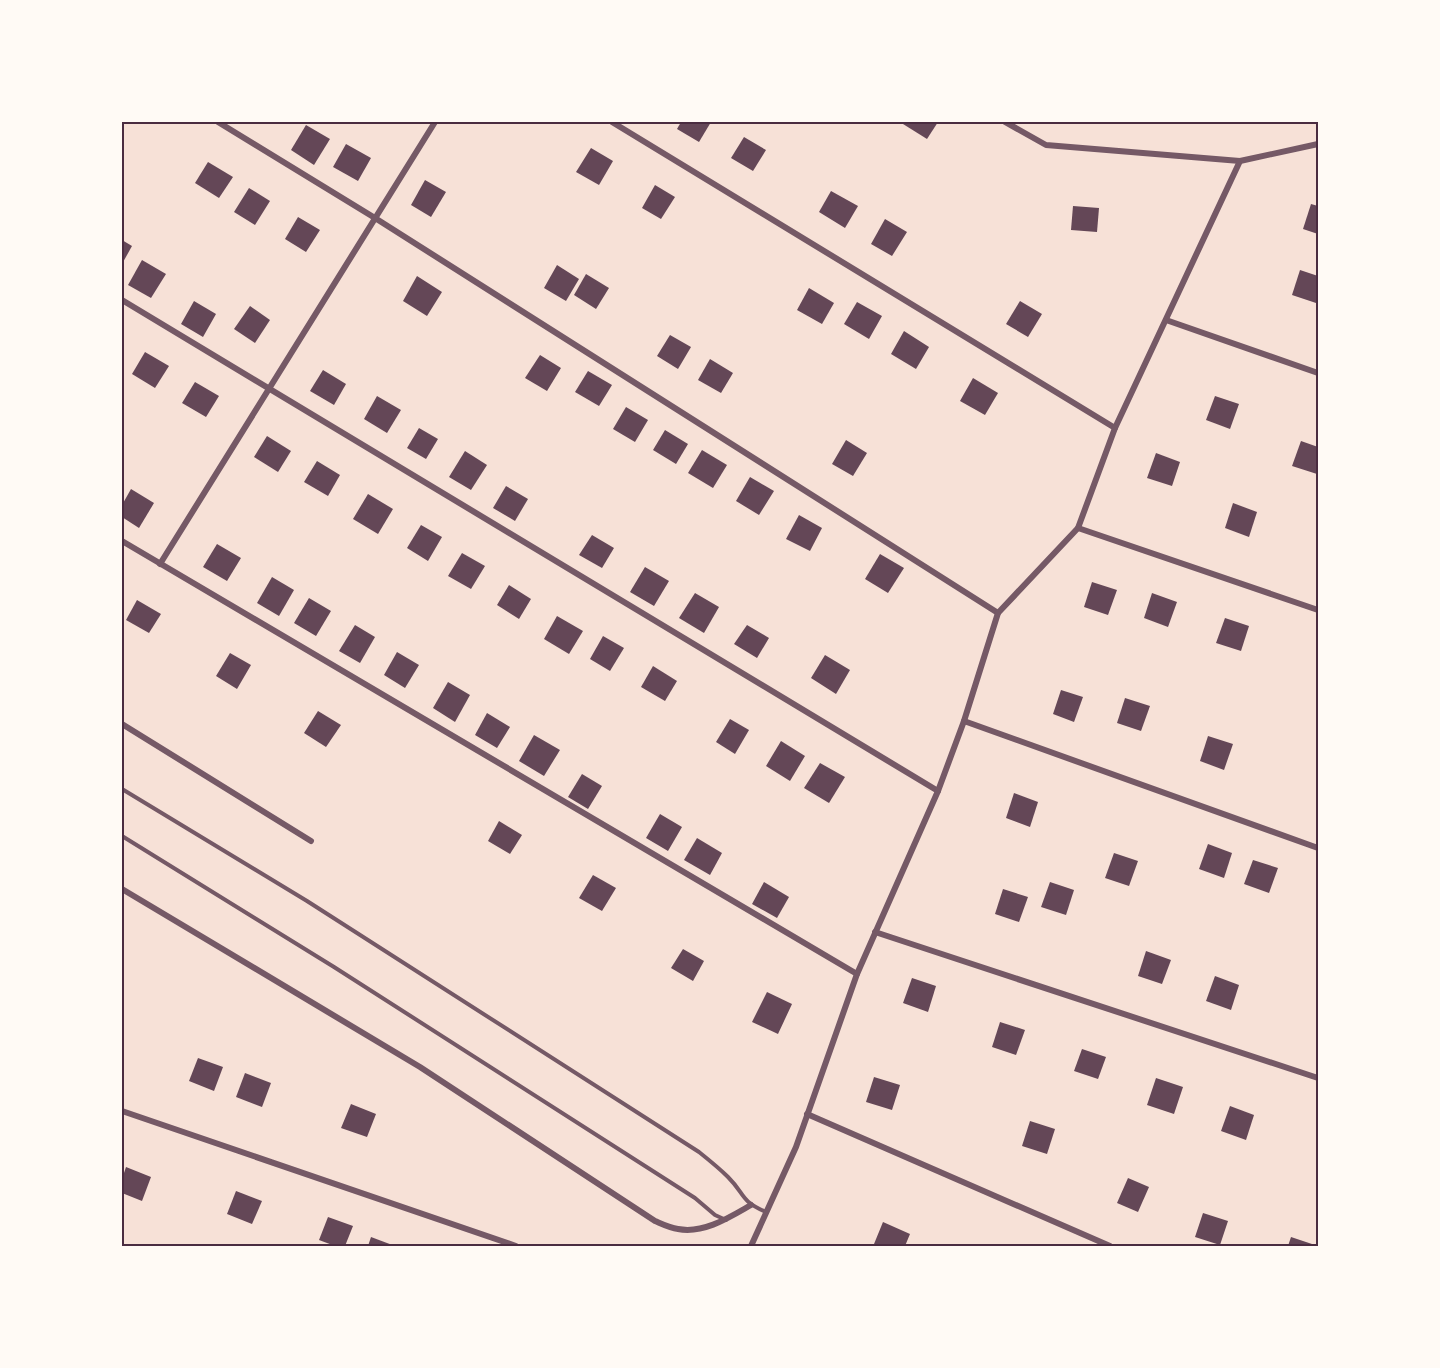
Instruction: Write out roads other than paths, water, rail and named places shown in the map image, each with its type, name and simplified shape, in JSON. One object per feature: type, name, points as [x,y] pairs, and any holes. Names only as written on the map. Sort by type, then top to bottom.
[{"type":"street","points":[[218,122],[375,218],[998,614]]},
{"type":"street","points":[[160,564],[435,122]]},
{"type":"street","points":[[612,122],[1115,428]]},
{"type":"street","points":[[1005,122],[1046,145],[1240,161],[1318,144]]},
{"type":"street","points":[[751,1246],[796,1147],[856,974],[938,791],[964,721],[998,614],[1078,528],[1115,428],[1240,161]]},
{"type":"street","points":[[122,300],[938,791]]},
{"type":"street","points":[[1166,320],[1318,373]]},
{"type":"street","points":[[1078,528],[1318,610]]},
{"type":"street","points":[[122,541],[856,974]]},
{"type":"street","points":[[964,721],[1318,848]]},
{"type":"street","points":[[122,724],[311,841]]},
{"type":"street","points":[[122,889],[420,1067],[655,1221],[679,1229],[701,1228],[726,1220],[751,1205]]},
{"type":"street","points":[[875,932],[1318,1078]]},
{"type":"street","points":[[122,1111],[516,1246]]},
{"type":"street","points":[[807,1114],[1110,1246]]},
{"type":"lane","points":[[122,789],[307,901],[699,1152],[729,1178],[744,1199],[766,1212]]},
{"type":"lane","points":[[122,836],[334,967],[696,1198],[715,1215],[726,1220]]}]
